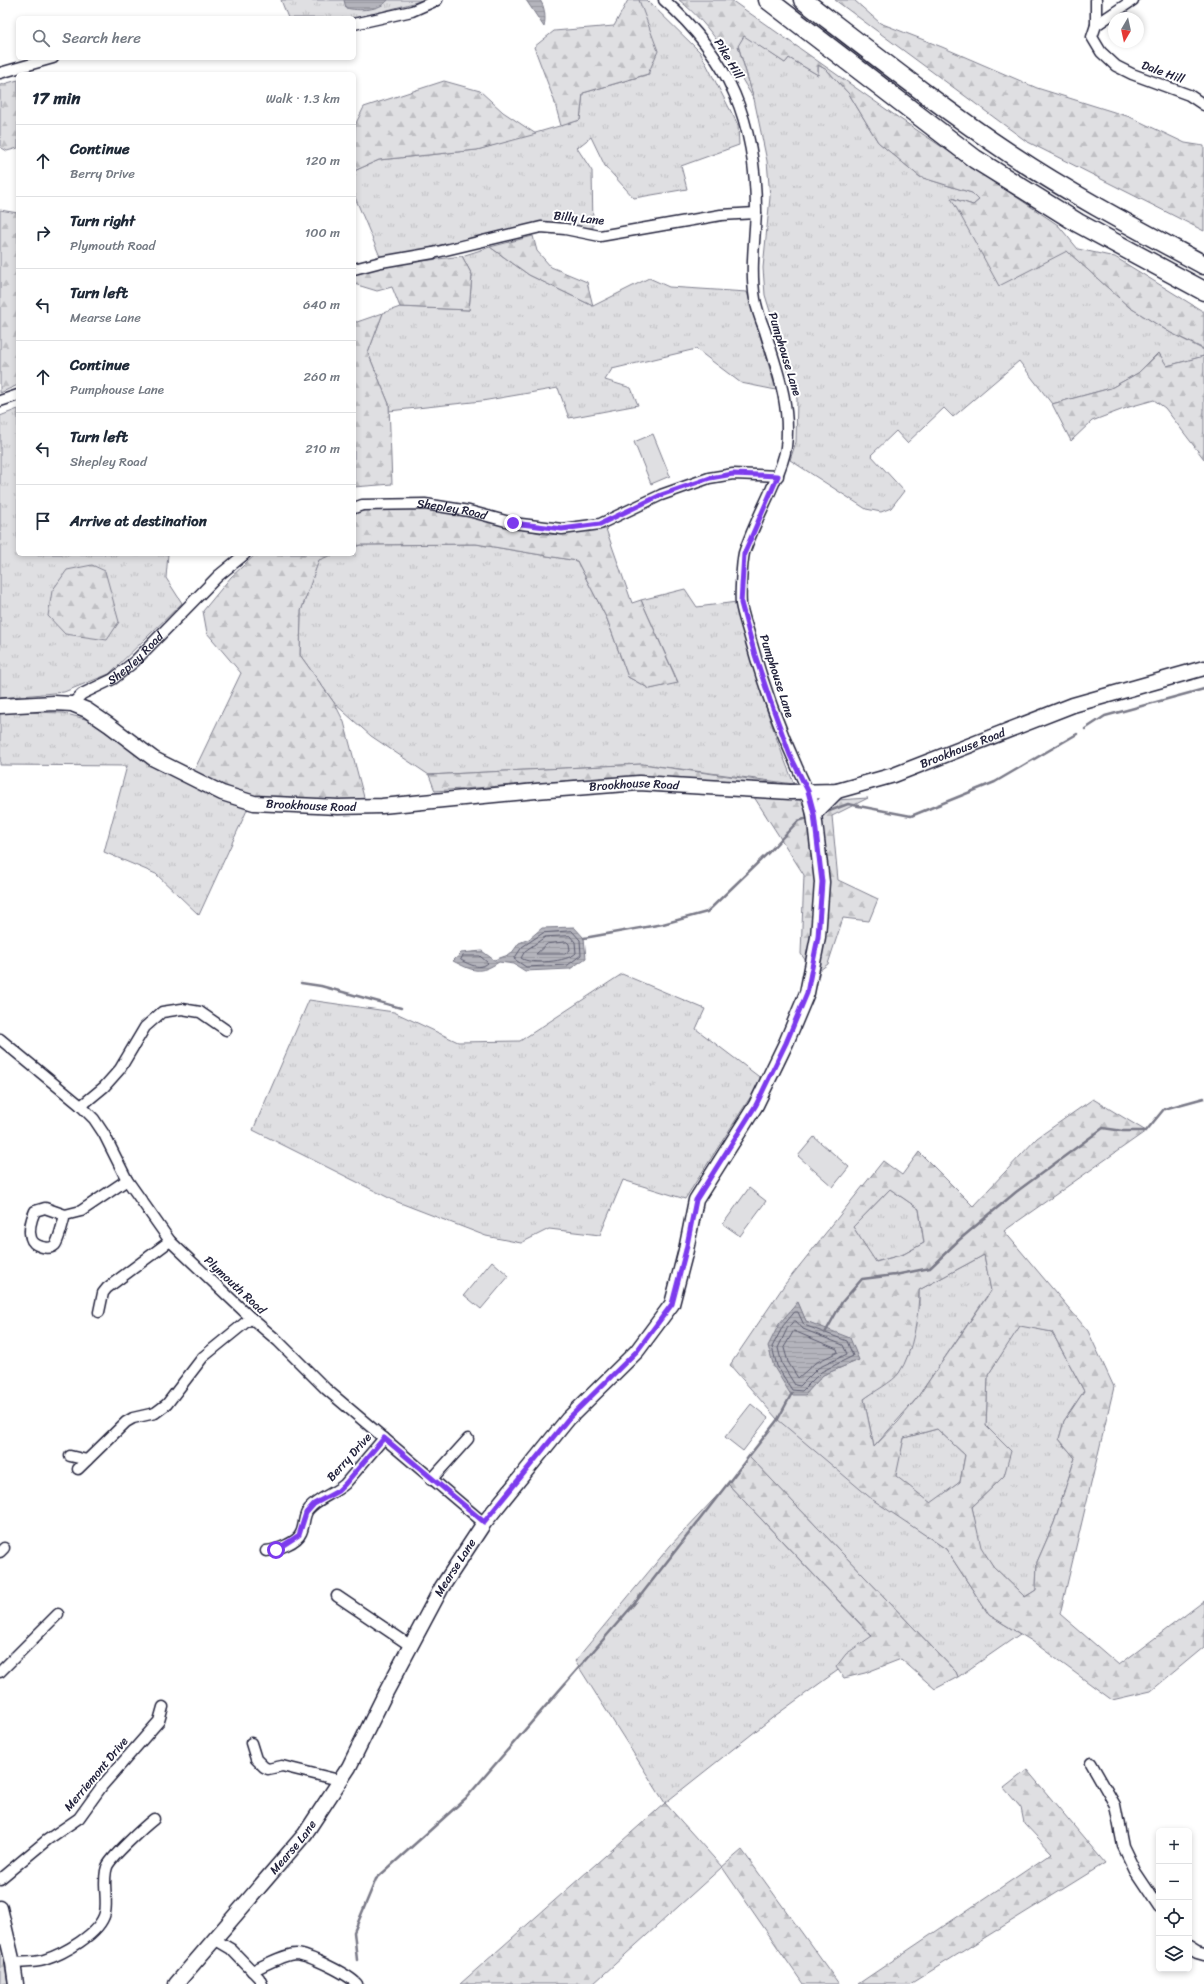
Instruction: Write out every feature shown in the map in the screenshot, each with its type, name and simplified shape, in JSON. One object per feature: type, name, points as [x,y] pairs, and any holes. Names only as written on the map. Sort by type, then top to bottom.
[{"type":"highway","points":[[768,0],[976,159],[1078,223],[1204,291]]},
{"type":"highway","points":[[803,0],[924,92],[1013,156],[1108,213],[1204,265]]},
{"type":"street","points":[[356,24],[412,11],[437,0]]},
{"type":"street","name":"Pike Hill","points":[[664,0],[687,20],[714,56],[727,78],[741,108],[750,145]]},
{"type":"street","name":"Dale Hill","points":[[1096,0],[1098,13],[1092,37],[1101,52],[1116,66],[1132,74],[1189,95],[1204,105]]},
{"type":"street","points":[[1096,25],[1133,0]]},
{"type":"street","points":[[0,73],[46,60]]},
{"type":"street","name":"Pumphouse Lane","points":[[750,145],[756,184],[756,213],[752,273],[755,301],[783,386],[788,420],[786,449],[778,476],[744,554],[741,603],[755,655],[770,700],[790,755],[808,791]]},
{"type":"street","name":"Billy Lane","points":[[356,268],[381,262],[433,253],[541,227],[565,229],[600,236],[721,215],[756,213]]},
{"type":"street","points":[[0,401],[16,396]]},
{"type":"street","name":"Shepley Road","points":[[356,507],[362,505],[425,504],[469,511],[513,523],[562,529],[600,524],[661,495],[710,478],[733,474],[778,476]]},
{"type":"street","name":"Shepley Road","points":[[72,704],[82,694],[113,678],[134,662],[218,576],[243,556]]},
{"type":"street","name":"Brookhouse Road","points":[[72,704],[87,710],[110,725],[144,752],[178,773],[222,794],[254,803],[338,807],[382,806],[536,791],[639,783],[790,792],[837,791],[894,775],[1073,704],[1204,668]]},
{"type":"street","points":[[0,706],[54,703],[72,704]]},
{"type":"street","name":"Mearse Lane","points":[[176,1984],[305,1834],[339,1780],[349,1767],[442,1587],[484,1522],[568,1419],[637,1351],[672,1304],[686,1250],[696,1200],[756,1105],[786,1043],[807,993],[818,937],[822,882],[814,814],[808,791]]},
{"type":"street","points":[[814,814],[837,791]]},
{"type":"street","points":[[81,1106],[104,1087],[120,1069],[146,1027],[162,1012],[182,1009],[200,1012],[226,1030]]},
{"type":"street","name":"Plymouth Road","points":[[0,1039],[81,1106],[94,1119],[104,1134],[127,1180],[170,1241],[250,1318],[278,1341],[326,1389],[431,1480],[484,1522]]},
{"type":"street","points":[[65,1215],[81,1211],[127,1180]]},
{"type":"street","points":[[99,1312],[103,1293],[107,1288],[170,1241]]},
{"type":"street","points":[[78,1469],[126,1422],[133,1418],[155,1413],[167,1404],[202,1357],[250,1318]]},
{"type":"street","name":"Berry Drive","points":[[266,1551],[281,1549],[299,1535],[308,1510],[314,1504],[338,1491],[384,1438]]},
{"type":"street","points":[[431,1480],[468,1440]]},
{"type":"street","points":[[70,1456],[87,1460]]},
{"type":"street","points":[[337,1596],[411,1646]]},
{"type":"street","points":[[0,1672],[58,1614]]},
{"type":"street","name":"Merriemont Drive","points":[[0,1879],[46,1840],[79,1818],[102,1786],[159,1721],[163,1707]]},
{"type":"street","points":[[251,1743],[256,1759],[268,1769],[282,1766],[339,1780]]},
{"type":"street","points":[[1091,1763],[1115,1805],[1124,1846],[1135,1871],[1156,1903]]},
{"type":"street","points":[[13,1963],[43,1960],[61,1953],[91,1934],[100,1925],[105,1913],[107,1866],[140,1830],[154,1819]]},
{"type":"street","points":[[0,1908],[13,1963],[16,1984]]},
{"type":"street","points":[[214,1939],[231,1950],[252,1970],[262,1984]]},
{"type":"street","points":[[1192,1950],[1204,1955]]},
{"type":"street","points":[[252,1970],[275,1960],[296,1954],[334,1969],[357,1984]]},
{"type":"green space","points":[[281,0],[424,0],[356,17],[287,16]]},
{"type":"green space","points":[[628,0],[639,0],[658,51],[648,74],[583,93],[580,120],[561,126],[554,100],[534,47],[554,31],[614,26]]},
{"type":"green space","points":[[639,0],[647,0],[700,52],[738,125],[739,145],[681,166],[687,189],[634,198],[605,166],[591,137],[577,148],[592,171],[593,228],[540,222],[381,259],[356,200],[356,170],[379,160],[477,150],[580,120],[583,93],[649,74]]},
{"type":"green space","points":[[679,0],[731,0],[890,112],[1058,225],[1078,249],[1115,257],[1204,312],[1204,349],[1171,333],[1129,307],[1067,251],[999,286],[951,198],[973,205],[979,200],[972,193],[920,177],[878,142],[849,94],[827,70],[818,65],[818,75],[789,58],[785,63],[744,36],[738,46],[754,99],[730,59],[712,34]]},
{"type":"green space","points":[[835,0],[854,0],[880,23],[942,47],[1037,88],[1130,117],[1185,143],[1204,146],[1204,231],[1026,141]]},
{"type":"green space","points":[[744,35],[785,63],[789,58],[818,75],[818,65],[827,70],[849,94],[878,142],[920,177],[972,193],[979,200],[973,205],[952,198],[1067,251],[1129,307],[1171,333],[1204,350],[1204,356],[1167,366],[1158,353],[1138,373],[1111,388],[1052,404],[1019,361],[953,417],[944,408],[907,443],[896,431],[871,455],[904,491],[891,508],[881,512],[866,509],[790,460],[796,442],[797,399],[765,295],[763,268],[770,197],[767,161],[754,99],[738,45]]},
{"type":"green space","points":[[16,81],[16,149],[7,151],[0,147],[0,85]]},
{"type":"green space","points":[[444,81],[480,91],[503,112],[536,134],[477,150],[379,160],[356,170],[356,123],[364,107]]},
{"type":"green space","points":[[0,210],[16,213],[16,386],[0,393]]},
{"type":"green space","points":[[533,236],[537,251],[551,267],[587,282],[593,306],[529,275],[490,247]]},
{"type":"green space","points":[[490,247],[529,275],[593,306],[649,278],[669,287],[747,292],[776,390],[741,383],[696,349],[612,369],[605,380],[631,388],[638,405],[569,418],[558,388],[482,401],[389,411],[389,404],[368,353],[383,313],[400,307],[469,310],[472,275],[462,256]]},
{"type":"green space","points":[[462,256],[472,275],[469,310],[400,307],[392,287],[377,291],[356,285],[356,273],[383,266]]},
{"type":"green space","points":[[383,313],[368,353],[389,404],[392,484],[356,487],[357,322]]},
{"type":"green space","points":[[1159,353],[1167,366],[1204,356],[1204,459],[1165,408],[1154,400],[1129,407],[1092,421],[1071,441],[1052,404],[1111,388],[1138,373]]},
{"type":"green space","points":[[16,410],[16,556],[168,556],[166,578],[182,603],[109,674],[64,692],[0,698],[0,416]]},
{"type":"green space","points":[[653,434],[670,476],[651,484],[634,442]]},
{"type":"green space","points":[[424,507],[549,535],[606,529],[632,603],[641,600],[678,683],[650,689],[628,677],[607,619],[577,561],[476,544],[361,545],[356,546],[356,513],[370,509]]},
{"type":"green space","points":[[476,544],[577,561],[607,619],[628,677],[650,689],[678,682],[641,600],[685,589],[697,607],[737,602],[748,648],[762,694],[794,784],[642,764],[429,775],[371,736],[335,704],[300,655],[301,611],[319,559],[328,556],[356,556],[356,546],[360,545]]},
{"type":"green space","points":[[254,556],[329,556],[319,560],[301,611],[300,655],[335,704],[344,722],[365,801],[246,797],[192,775],[241,673],[207,633],[203,611],[231,577]]},
{"type":"green space","points":[[92,565],[105,571],[119,622],[107,640],[65,634],[48,616],[52,591],[67,570]]},
{"type":"green space","points":[[0,711],[63,713],[89,720],[130,750],[174,777],[248,808],[199,915],[156,874],[104,852],[127,766],[0,765]]},
{"type":"green space","points":[[642,764],[778,783],[714,782],[656,777],[579,780],[435,791],[429,775]]},
{"type":"green space","points":[[754,797],[800,800],[809,814],[837,800],[868,798],[832,816],[838,880],[878,899],[869,921],[843,918],[828,964],[815,974],[801,954],[804,875]]},
{"type":"green space","points":[[622,974],[705,1009],[696,1029],[762,1079],[685,1199],[623,1180],[600,1235],[549,1229],[521,1243],[486,1236],[395,1201],[253,1130],[309,1000],[394,1012],[458,1042],[520,1041]]},
{"type":"green space","points":[[1093,1099],[1146,1131],[1004,1231],[1088,1331],[1114,1387],[1060,1614],[1119,1665],[1204,1601],[1204,1647],[1151,1691],[1112,1700],[1032,1641],[989,1615],[946,1549],[873,1500],[777,1419],[730,1365],[785,1284],[883,1161],[902,1175],[919,1152],[973,1206],[1037,1138]],"holes":[[[890,1189],[919,1209],[924,1243],[904,1254],[876,1262],[853,1227]],[[984,1255],[991,1291],[917,1398],[898,1422],[874,1447],[864,1399],[892,1380],[904,1365],[914,1333],[918,1310],[919,1290]],[[798,1303],[806,1321],[826,1330],[859,1360],[823,1375],[805,1394]],[[1020,1326],[1052,1332],[1084,1391],[1064,1421],[1059,1439],[1075,1458],[1054,1523],[1037,1562],[1036,1590],[1025,1597],[993,1566],[981,1547],[972,1507],[1004,1476],[1011,1451],[986,1426],[988,1375]],[[937,1429],[965,1455],[960,1482],[931,1503],[896,1476],[904,1438]]]},
{"type":"green space","points":[[814,1137],[849,1167],[833,1187],[798,1156]]},
{"type":"green space","points":[[749,1188],[766,1201],[740,1236],[723,1224]]},
{"type":"green space","points":[[890,1189],[919,1209],[924,1243],[904,1254],[875,1262],[853,1227]]},
{"type":"green space","points":[[984,1255],[991,1290],[917,1398],[874,1447],[864,1399],[898,1374],[919,1308],[919,1290]]},
{"type":"green space","points":[[492,1261],[509,1276],[481,1309],[464,1295]]},
{"type":"green space","points":[[1020,1325],[1052,1332],[1084,1391],[1064,1421],[1059,1439],[1075,1458],[1054,1523],[1037,1562],[1036,1590],[1025,1597],[993,1566],[980,1547],[972,1507],[1004,1476],[986,1426],[988,1375]]},
{"type":"green space","points":[[751,1404],[768,1418],[743,1451],[725,1437]]},
{"type":"green space","points":[[778,1419],[873,1499],[946,1549],[989,1615],[1020,1634],[958,1677],[956,1672],[749,1456]]},
{"type":"green space","points":[[937,1429],[965,1455],[960,1482],[931,1504],[895,1476],[904,1438]]},
{"type":"green space","points":[[749,1456],[956,1672],[958,1677],[935,1689],[901,1659],[865,1673],[844,1678],[836,1667],[846,1654],[872,1636],[728,1484]]},
{"type":"green space","points":[[728,1484],[877,1642],[776,1715],[665,1803],[575,1661],[670,1546]]},
{"type":"green space","points":[[1027,1770],[1105,1863],[910,1984],[858,1984],[1052,1853],[1024,1823],[1021,1808],[1004,1788]]},
{"type":"green space","points":[[665,1803],[722,1867],[593,1984],[460,1984]]},
{"type":"green space","points":[[742,1850],[839,1984],[803,1984],[722,1867]]},
{"type":"green space","points":[[0,1936],[8,1984],[0,1984]]},
{"type":"water","points":[[344,0],[388,0],[384,4],[374,8],[356,10],[346,8]]},
{"type":"water","points":[[526,0],[540,0],[545,13],[544,27]]},
{"type":"water","points":[[574,927],[584,938],[586,958],[570,969],[525,971],[514,964],[499,962],[486,969],[476,970],[453,961],[461,953],[482,951],[494,960],[511,954],[519,943],[529,939],[542,928]]},
{"type":"water","points":[[798,1302],[806,1321],[850,1338],[859,1360],[823,1375],[805,1395],[791,1395],[774,1367],[768,1346],[779,1324]]},
{"type":"waterway","points":[[1085,729],[1105,716],[1204,689]]},
{"type":"waterway","points":[[824,813],[848,804],[911,816],[995,782],[1077,734]]},
{"type":"waterway","points":[[584,938],[663,924],[707,912],[769,852],[798,821],[808,818]]},
{"type":"waterway","points":[[301,983],[321,986],[401,1008]]},
{"type":"waterway","points":[[825,1333],[842,1302],[862,1279],[895,1275],[930,1268],[959,1240],[1016,1192],[1103,1128],[1123,1131],[1146,1131],[1164,1109],[1204,1098]]},
{"type":"waterway","points":[[357,1960],[354,1932],[376,1879],[466,1798],[634,1604],[778,1419],[792,1393]]},
{"type":"route","points":[[276,1550],[281,1549],[299,1535],[308,1510],[314,1504],[338,1491],[384,1438],[431,1480],[484,1522],[568,1419],[637,1351],[672,1304],[686,1250],[696,1200],[756,1105],[786,1043],[807,993],[818,937],[822,882],[814,814],[808,791],[790,755],[770,700],[755,655],[741,603],[744,554],[778,476],[733,474],[710,478],[661,495],[600,524],[562,529],[513,523]]}]
